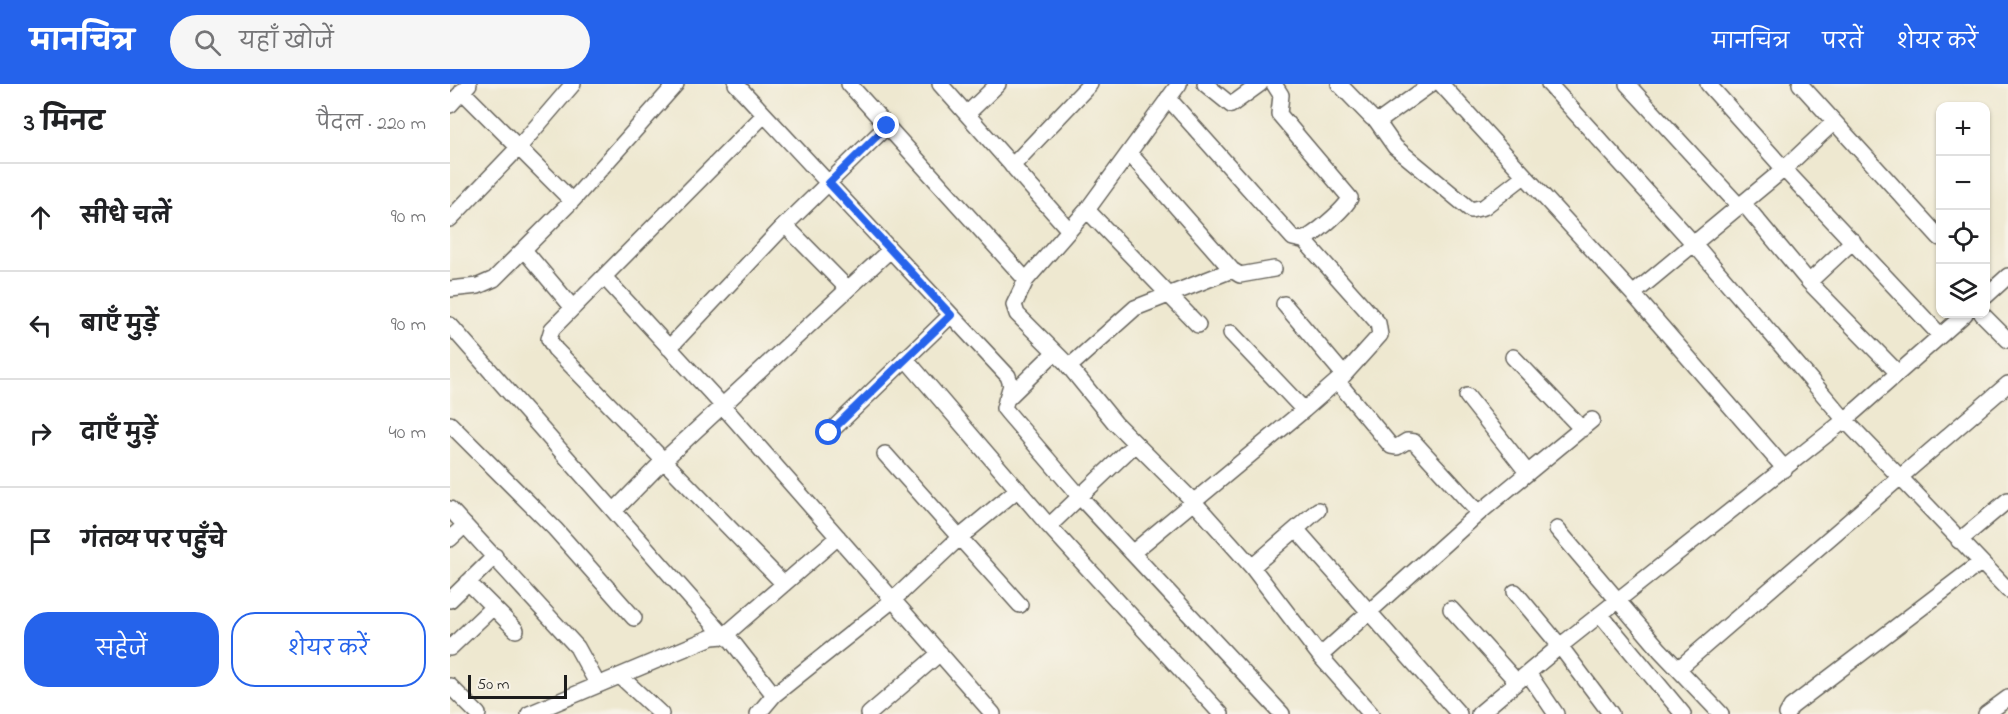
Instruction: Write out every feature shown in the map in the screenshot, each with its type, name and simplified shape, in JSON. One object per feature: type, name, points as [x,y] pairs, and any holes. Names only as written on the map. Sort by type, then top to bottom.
[{"type":"street","points":[[450,219],[519,147],[573,84]]},
{"type":"street","points":[[450,289],[486,283],[525,250],[676,84]]},
{"type":"street","points":[[736,84],[1008,376],[1011,385],[1004,408],[1008,413],[1081,498],[1282,714]]},
{"type":"street","points":[[849,84],[1026,280]]},
{"type":"street","points":[[940,84],[1069,230]]},
{"type":"street","points":[[967,114],[999,84]]},
{"type":"street","points":[[1012,166],[1089,84]]},
{"type":"street","points":[[1179,84],[1087,210],[1026,280],[1014,300],[1015,310],[1069,367],[1135,444],[1194,502],[1252,567],[1320,656],[1371,714]]},
{"type":"street","points":[[1205,84],[1231,105],[1260,84]]},
{"type":"street","points":[[1274,84],[1281,95],[1279,114],[1349,193],[1350,198],[1304,240]]},
{"type":"street","points":[[1339,84],[1376,120],[1395,147],[1471,210],[1484,207],[1524,176]]},
{"type":"street","points":[[1376,120],[1384,118],[1431,84]]},
{"type":"street","points":[[1441,84],[1633,294],[1785,469]]},
{"type":"street","points":[[1550,84],[1695,245],[1845,420],[1959,542],[2008,590]]},
{"type":"street","points":[[1627,84],[1742,205],[1809,282],[1899,373]]},
{"type":"street","points":[[1708,84],[1784,169],[1939,334]]},
{"type":"street","points":[[1800,84],[1936,233]]},
{"type":"street","points":[[458,93],[519,147],[572,201]]},
{"type":"street","points":[[1132,553],[1340,378],[1375,343],[1381,329],[1304,240],[1293,238],[1168,98]]},
{"type":"street","points":[[764,115],[552,330],[549,343],[784,584]]},
{"type":"street","points":[[1633,294],[1742,205],[1834,122]]},
{"type":"street","points":[[669,348],[785,225],[887,126]]},
{"type":"street","points":[[1130,154],[1232,270],[1240,274],[1274,269]]},
{"type":"street","points":[[1087,210],[1198,325]]},
{"type":"street","points":[[785,225],[848,289]]},
{"type":"street","points":[[1809,282],[1853,241]]},
{"type":"street","points":[[525,250],[573,308]]},
{"type":"street","points":[[614,511],[722,405],[890,250]]},
{"type":"street","points":[[1069,367],[1135,308],[1232,270]]},
{"type":"street","points":[[1990,291],[2008,276]]},
{"type":"street","points":[[605,278],[722,405],[993,714]]},
{"type":"street","points":[[1284,304],[1391,446],[1397,447],[1407,441],[1414,442],[1479,513]]},
{"type":"street","points":[[829,433],[951,315]]},
{"type":"street","points":[[1479,714],[1497,709],[1522,678],[1845,420],[1939,334],[1960,318]]},
{"type":"street","points":[[1986,318],[2008,340]]},
{"type":"street","points":[[450,325],[724,636],[731,640],[774,695]]},
{"type":"street","points":[[1231,333],[1304,410]]},
{"type":"street","points":[[1006,400],[1055,352]]},
{"type":"street","points":[[1320,656],[1370,614],[1479,513],[1587,424],[1513,357]]},
{"type":"street","points":[[905,358],[1049,526],[1221,714]]},
{"type":"street","points":[[1678,669],[2008,384]]},
{"type":"street","points":[[1467,396],[1527,472]]},
{"type":"street","points":[[450,424],[555,529],[634,618]]},
{"type":"street","points":[[1049,526],[1081,498],[1135,444]]},
{"type":"street","points":[[885,454],[1020,605]]},
{"type":"street","points":[[758,714],[774,695],[893,600],[959,538],[1018,489]]},
{"type":"street","points":[[1959,542],[2008,500]]},
{"type":"street","points":[[450,509],[577,647],[598,685]]},
{"type":"street","points":[[1252,567],[1318,510]]},
{"type":"street","points":[[450,539],[465,525]]},
{"type":"street","points":[[1296,529],[1459,714]]},
{"type":"street","points":[[1557,529],[1678,669],[1721,714]]},
{"type":"street","points":[[531,714],[712,637],[724,636],[838,537]]},
{"type":"street","points":[[450,600],[495,556]]},
{"type":"street","points":[[1787,714],[1791,706],[1980,563]]},
{"type":"street","points":[[468,582],[516,630]]},
{"type":"street","points":[[1515,592],[1560,646],[1611,714]]},
{"type":"street","points":[[450,648],[494,607]]},
{"type":"street","points":[[1451,609],[1556,714]]},
{"type":"street","points":[[1600,614],[1683,714]]},
{"type":"street","points":[[869,714],[940,653]]},
{"type":"street","points":[[620,676],[662,714]]},
{"type":"street","points":[[450,686],[478,714]]},
{"type":"street","points":[[1986,714],[2008,698]]},
{"type":"route","points":[[829,433],[951,315],[829,183],[887,126]]}]
